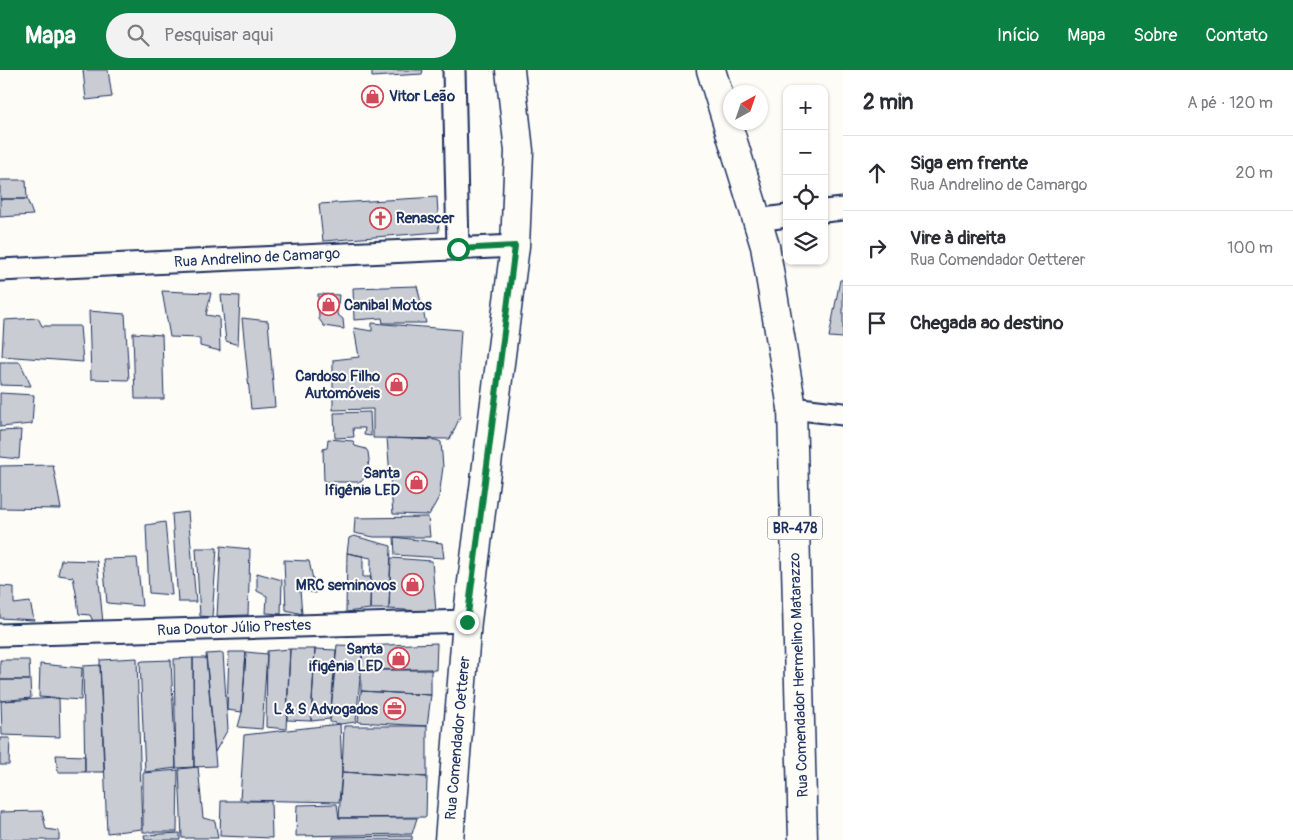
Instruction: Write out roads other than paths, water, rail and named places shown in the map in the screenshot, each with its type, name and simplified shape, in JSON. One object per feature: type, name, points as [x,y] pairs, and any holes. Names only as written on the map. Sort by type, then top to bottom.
[{"type":"main road","name":"Rua Comendador Oetterer","points":[[449,840],[467,622],[515,246],[519,151],[510,70]]},
{"type":"main road","name":"Rua Comendador Hermelino Matarazzo","points":[[711,70],[765,246],[792,408],[803,840]]},
{"type":"street","points":[[454,70],[458,249]]},
{"type":"street","points":[[828,211],[843,209]]},
{"type":"street","points":[[757,220],[783,217]]},
{"type":"street","name":"Rua Andrelino de Camargo","points":[[0,270],[515,246]]},
{"type":"street","points":[[792,408],[843,414]]},
{"type":"street","name":"Rua Doutor Júlio Prestes","points":[[0,635],[467,622]]},
{"type":"place","name":"Vitor Leão","points":[[373,96]]},
{"type":"place","name":"Renascer","points":[[380,218]]},
{"type":"place","name":"Canibal Motos","points":[[328,305]]},
{"type":"place","name":"Cardoso Filho Automóveis","points":[[396,385]]},
{"type":"place","name":"Santa Ifigênia LED","points":[[416,482]]},
{"type":"place","name":"MRC seminovos","points":[[412,585]]},
{"type":"place","name":"Santa ifigênia LED","points":[[399,658]]},
{"type":"place","name":"L & S Advogados","points":[[394,709]]}]
